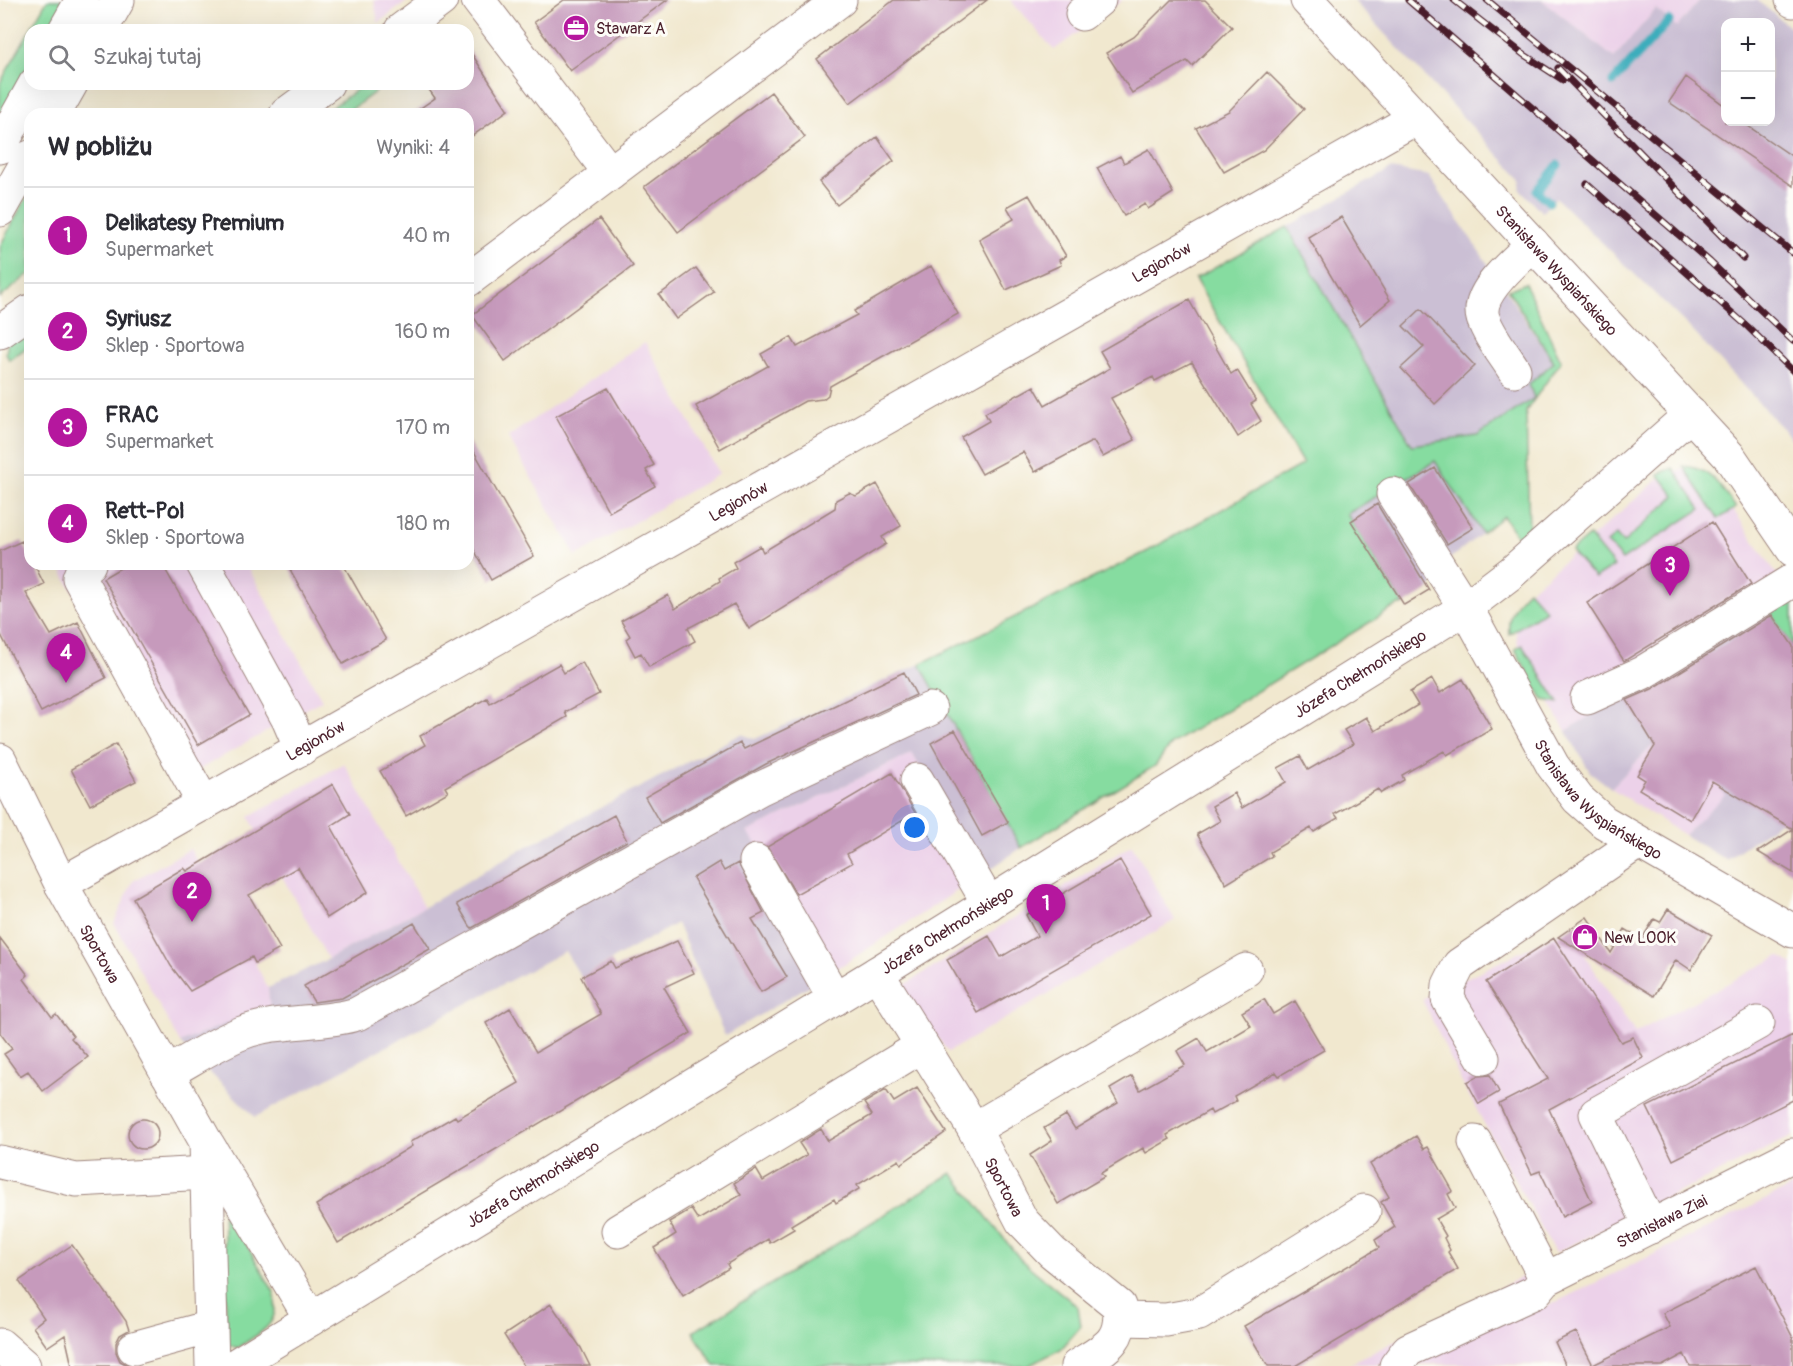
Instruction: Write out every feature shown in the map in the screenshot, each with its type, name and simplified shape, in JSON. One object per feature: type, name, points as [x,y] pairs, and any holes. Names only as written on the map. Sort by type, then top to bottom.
[{"type":"street","points":[[68,24],[82,0]]},
{"type":"street","points":[[104,24],[118,0]]},
{"type":"street","points":[[405,18],[441,0]]},
{"type":"street","points":[[478,0],[610,173]]},
{"type":"street","points":[[474,275],[840,0]]},
{"type":"street","name":"Stanisława Wyspiańskiego","points":[[1307,0],[1729,456],[1793,550]]},
{"type":"street","points":[[0,147],[32,90]]},
{"type":"street","points":[[57,108],[68,90]]},
{"type":"street","points":[[294,108],[319,90]]},
{"type":"street","name":"Legionów","points":[[61,884],[1416,118]]},
{"type":"street","points":[[0,210],[24,168]]},
{"type":"street","points":[[1514,370],[1483,318],[1482,308],[1485,296],[1494,283],[1533,244]]},
{"type":"street","points":[[0,332],[24,315]]},
{"type":"street","name":"Józefa Chełmońskiego","points":[[234,1366],[877,974],[1465,608],[1511,573],[1691,414]]},
{"type":"street","name":"Stanisława Wyspiańskiego","points":[[1393,494],[1465,608],[1553,766],[1578,799],[1604,822],[1793,931]]},
{"type":"street","points":[[82,570],[79,578],[204,804]]},
{"type":"street","points":[[206,570],[288,719],[301,749]]},
{"type":"street","points":[[1587,698],[1642,673],[1793,580]]},
{"type":"street","points":[[167,1073],[242,1033],[271,1027],[332,1021],[357,1014],[759,789],[930,710]]},
{"type":"street","name":"Sportowa","points":[[0,760],[61,884],[167,1073],[206,1157],[311,1319]]},
{"type":"street","points":[[917,780],[989,904]]},
{"type":"street","points":[[1483,1058],[1448,999],[1449,985],[1459,965],[1638,842]]},
{"type":"street","points":[[756,861],[835,999]]},
{"type":"street","points":[[974,1129],[1246,970]]},
{"type":"street","name":"Sportowa","points":[[877,974],[974,1129],[1022,1221],[1052,1252],[1119,1306],[1121,1319]]},
{"type":"street","points":[[1651,1227],[1596,1114],[1758,1023]]},
{"type":"street","points":[[618,1231],[922,1046]]},
{"type":"street","points":[[1475,1142],[1541,1286]]},
{"type":"street","name":"Stanisława Ziai","points":[[1396,1366],[1408,1350],[1541,1286],[1793,1155]]},
{"type":"street","points":[[0,1162],[76,1180],[206,1157]]},
{"type":"street","name":"Sportowa","points":[[206,1157],[212,1366]]},
{"type":"street","points":[[1077,1366],[1112,1344],[1121,1319],[1166,1320],[1199,1314],[1364,1211]]},
{"type":"street","points":[[134,1348],[211,1327]]},
{"type":"street","points":[[0,1345],[24,1366]]},
{"type":"shaded area","points":[[374,0],[409,0],[378,23]]},
{"type":"shaded area","points":[[1010,0],[1123,0],[1054,50]]},
{"type":"shaded area","points":[[1353,0],[1542,0],[1614,58],[1656,9],[1677,27],[1700,0],[1757,0],[1793,30],[1793,440],[1688,326],[1556,198],[1542,212],[1520,189],[1522,180]]},
{"type":"shaded area","points":[[1542,0],[1700,0],[1677,27],[1656,9],[1614,58]]},
{"type":"shaded area","points":[[1391,169],[1429,176],[1554,363],[1529,384],[1534,398],[1477,437],[1411,445],[1287,227]]},
{"type":"shaded area","points":[[645,342],[719,474],[576,556],[508,437]]},
{"type":"shaded area","points":[[1435,460],[1482,533],[1448,560],[1429,590],[1404,605],[1347,514]]},
{"type":"shaded area","points":[[1689,467],[1713,480],[1789,592],[1566,731],[1519,651],[1514,620],[1527,593],[1662,476]]},
{"type":"shaded area","points":[[61,570],[249,570],[322,700],[179,781]]},
{"type":"shaded area","points":[[1765,606],[1784,632],[1793,812],[1726,860],[1684,835],[1725,795],[1719,785],[1652,746],[1611,788],[1590,772],[1566,731]]},
{"type":"shaded area","points":[[920,664],[1021,848],[983,874],[912,753],[747,832],[761,850],[835,970],[725,1036],[677,923],[581,977],[565,951],[255,1117],[180,1043],[244,1016],[270,1011],[268,988],[328,959],[424,907],[511,855],[741,734],[755,739]]},
{"type":"shaded area","points":[[1652,746],[1719,785],[1726,795],[1684,835],[1611,788]]},
{"type":"shaded area","points":[[912,753],[983,874],[835,970],[747,832]]},
{"type":"shaded area","points":[[344,763],[424,907],[328,959],[249,817]]},
{"type":"shaded area","points":[[1132,845],[1175,920],[948,1052],[901,987]]},
{"type":"shaded area","points":[[190,849],[268,988],[270,1011],[244,1016],[180,1043],[114,923],[133,881]]},
{"type":"shaded area","points":[[1568,929],[1635,1033],[1779,956],[1793,964],[1793,1136],[1555,1253],[1461,1081],[1422,999]]},
{"type":"shaded area","points":[[1793,1186],[1793,1366],[1350,1364],[1526,1275],[1544,1308]]},
{"type":"green space","points":[[47,0],[65,0],[51,24],[33,24]]},
{"type":"green space","points":[[24,41],[24,74],[0,117],[0,83]]},
{"type":"green space","points":[[356,90],[378,90],[353,108],[331,108]]},
{"type":"green space","points":[[24,202],[24,278],[0,298],[0,246]]},
{"type":"green space","points":[[1287,227],[1412,445],[1477,436],[1534,398],[1529,384],[1554,362],[1508,290],[1525,283],[1561,361],[1526,411],[1529,530],[1519,539],[1503,516],[1482,533],[1435,461],[1347,514],[1404,605],[1398,605],[1171,744],[1155,766],[1021,848],[920,664],[1146,552],[1303,464],[1195,279]]},
{"type":"green space","points":[[24,329],[24,349],[9,360],[6,353],[8,341]]},
{"type":"green space","points":[[1683,466],[1708,474],[1736,508],[1718,519]]},
{"type":"green space","points":[[1673,468],[1701,509],[1622,560],[1607,543],[1616,535],[1623,543],[1675,496],[1658,474]]},
{"type":"green space","points":[[1589,536],[1614,566],[1595,578],[1571,551]]},
{"type":"green space","points":[[1528,590],[1546,610],[1509,634],[1509,622],[1513,610]]},
{"type":"green space","points":[[1793,593],[1793,647],[1764,604]]},
{"type":"green space","points":[[1522,645],[1559,703],[1543,700],[1515,649]]},
{"type":"green space","points":[[952,1173],[1021,1260],[1078,1307],[1081,1326],[1061,1349],[1028,1366],[715,1366],[693,1332]]},
{"type":"green space","points":[[223,1204],[274,1292],[275,1313],[272,1320],[262,1332],[237,1348],[227,1344]]},
{"type":"building","points":[[564,0],[667,0],[570,71],[534,22]]},
{"type":"building","points":[[894,0],[987,0],[850,103],[817,59]]},
{"type":"building","points":[[1171,0],[1205,0],[1232,27],[1192,66],[1187,61],[1132,93],[1106,53],[1134,37]]},
{"type":"building","points":[[474,57],[508,110],[474,135],[474,108],[421,108],[435,98],[429,90],[474,90]]},
{"type":"building","points":[[1267,72],[1304,109],[1264,150],[1224,172],[1196,128],[1229,111]]},
{"type":"building","points":[[1686,77],[1721,103],[1721,126],[1748,126],[1793,157],[1793,186],[1669,102]]},
{"type":"building","points":[[771,92],[805,137],[678,232],[644,187]]},
{"type":"building","points":[[877,137],[894,161],[837,205],[819,182]]},
{"type":"building","points":[[1149,149],[1173,193],[1148,209],[1145,204],[1124,216],[1097,168],[1120,156],[1124,163]]},
{"type":"building","points":[[1029,195],[1066,256],[1059,260],[1061,265],[1006,290],[979,239],[1014,219],[1007,207]]},
{"type":"building","points":[[1341,217],[1390,300],[1360,325],[1308,237]]},
{"type":"building","points":[[599,219],[633,266],[505,361],[474,318],[474,313]]},
{"type":"building","points":[[931,266],[958,314],[830,386],[828,395],[823,399],[805,401],[720,449],[696,406],[768,366],[761,354],[791,337],[797,347],[857,315],[854,311]]},
{"type":"building","points":[[696,268],[714,292],[676,319],[659,295]]},
{"type":"building","points":[[1189,300],[1231,374],[1237,370],[1256,401],[1251,404],[1261,421],[1238,437],[1192,362],[1155,381],[1153,377],[1111,398],[1135,440],[1103,457],[1093,441],[1035,472],[1023,452],[982,474],[961,437],[989,421],[985,413],[1034,386],[1045,405],[1110,368],[1100,351]]},
{"type":"building","points":[[1421,309],[1475,366],[1435,404],[1401,368],[1424,347],[1403,326]]},
{"type":"building","points":[[608,388],[654,465],[646,470],[655,486],[609,512],[556,416]]},
{"type":"building","points":[[474,451],[534,556],[491,580],[474,550]]},
{"type":"building","points":[[1435,468],[1473,528],[1447,544],[1409,484]]},
{"type":"building","points":[[877,484],[901,526],[882,537],[886,544],[749,629],[734,604],[688,628],[695,641],[649,667],[641,653],[635,656],[626,639],[630,636],[621,621],[668,595],[675,609],[720,581],[719,578],[736,568],[733,562],[760,546],[763,552],[835,508],[836,500],[849,493],[856,496]]},
{"type":"building","points":[[1377,504],[1429,590],[1404,605],[1351,521]]},
{"type":"building","points":[[1712,522],[1751,584],[1624,661],[1587,603]]},
{"type":"building","points":[[22,541],[24,570],[37,570],[44,584],[26,593],[51,635],[78,622],[106,678],[41,712],[0,633],[0,551]]},
{"type":"building","points":[[117,570],[165,570],[249,715],[198,745],[103,578]]},
{"type":"building","points":[[290,570],[346,570],[386,640],[343,664]]},
{"type":"building","points":[[1772,615],[1793,646],[1793,829],[1712,781],[1690,820],[1639,789],[1645,780],[1637,775],[1655,746],[1627,700],[1652,689]]},
{"type":"building","points":[[582,662],[599,694],[565,712],[567,717],[445,787],[448,792],[406,816],[380,771],[425,745],[420,736],[487,698],[490,703],[559,664],[564,673]]},
{"type":"building","points":[[904,672],[916,695],[766,764],[660,823],[645,797],[740,743],[744,749]]},
{"type":"building","points":[[1432,679],[1440,693],[1463,679],[1492,729],[1447,755],[1444,751],[1402,775],[1404,780],[1381,793],[1378,789],[1335,814],[1338,818],[1314,832],[1311,828],[1270,852],[1272,856],[1226,884],[1197,834],[1220,821],[1212,806],[1234,793],[1242,808],[1286,782],[1278,768],[1300,756],[1308,770],[1353,744],[1344,730],[1366,717],[1375,731],[1418,705],[1410,692]]},
{"type":"building","points":[[955,730],[1008,822],[982,836],[931,743]]},
{"type":"building","points":[[116,744],[136,781],[90,805],[71,769]]},
{"type":"building","points":[[892,773],[915,813],[847,854],[852,863],[796,894],[767,847]]},
{"type":"building","points":[[333,784],[350,814],[331,826],[368,892],[327,918],[298,867],[249,895],[280,949],[255,963],[252,957],[190,991],[171,966],[133,898],[184,868],[187,871]]},
{"type":"building","points":[[614,815],[627,841],[472,928],[470,926],[457,904]]},
{"type":"building","points":[[1793,829],[1793,873],[1758,852]]},
{"type":"building","points":[[1120,860],[1151,914],[978,1013],[947,960],[989,936],[1001,957],[1037,936],[1026,915]]},
{"type":"building","points":[[719,862],[724,871],[738,863],[764,913],[752,919],[787,977],[761,992],[693,878]]},
{"type":"building","points":[[1668,909],[1712,935],[1691,970],[1676,960],[1654,996],[1558,937],[1587,917],[1611,953],[1625,929],[1642,939],[1654,919],[1660,922]]},
{"type":"building","points":[[414,923],[430,949],[342,998],[314,1002],[304,986]]},
{"type":"building","points":[[0,938],[28,975],[24,979],[52,1017],[56,1014],[73,1036],[71,1038],[88,1057],[43,1091],[28,1071],[20,1076],[4,1054],[12,1049],[0,1033]]},
{"type":"building","points":[[1554,938],[1621,1042],[1633,1037],[1643,1058],[1549,1109],[1592,1202],[1562,1217],[1540,1171],[1532,1174],[1499,1104],[1548,1079],[1486,982]]},
{"type":"building","points":[[677,941],[694,973],[664,987],[691,1033],[338,1243],[316,1205],[412,1146],[410,1142],[455,1116],[457,1119],[519,1083],[486,1023],[510,1008],[536,1052],[601,1014],[581,977],[611,961],[615,968]]},
{"type":"building","points":[[1264,999],[1273,1014],[1295,1001],[1324,1050],[1279,1076],[1276,1072],[1234,1096],[1236,1101],[1212,1114],[1210,1110],[1167,1135],[1170,1139],[1146,1153],[1143,1148],[1101,1173],[1104,1177],[1058,1204],[1030,1155],[1052,1141],[1044,1128],[1066,1115],[1075,1129],[1118,1103],[1110,1089],[1132,1076],[1140,1090],[1185,1065],[1177,1051],[1199,1038],[1207,1052],[1251,1026],[1242,1012]]},
{"type":"building","points":[[1793,1035],[1793,1100],[1673,1160],[1647,1107]]},
{"type":"building","points":[[1490,1075],[1499,1092],[1479,1104],[1467,1082],[1478,1076]]},
{"type":"building","points":[[917,1088],[946,1132],[901,1164],[899,1160],[857,1185],[859,1189],[836,1203],[834,1199],[791,1225],[794,1229],[770,1243],[768,1239],[727,1264],[729,1268],[683,1296],[654,1248],[676,1234],[669,1222],[691,1209],[698,1220],[741,1195],[734,1183],[756,1169],[763,1181],[807,1155],[799,1143],[821,1129],[828,1141],[872,1115],[864,1103],[886,1090],[894,1102]]},
{"type":"building","points":[[143,1119],[154,1123],[158,1134],[154,1145],[143,1149],[132,1145],[128,1134],[132,1123]]},
{"type":"building","points":[[1416,1136],[1424,1149],[1428,1147],[1453,1191],[1448,1194],[1455,1208],[1436,1219],[1446,1236],[1444,1238],[1450,1250],[1448,1252],[1458,1269],[1295,1366],[1268,1366],[1244,1326],[1379,1248],[1375,1240],[1395,1227],[1381,1202],[1389,1197],[1370,1164]]},
{"type":"building","points":[[72,1245],[126,1321],[129,1330],[120,1335],[116,1343],[116,1352],[120,1361],[129,1366],[72,1366],[65,1335],[47,1347],[33,1327],[44,1318],[19,1281]]},
{"type":"building","points":[[1756,1266],[1793,1338],[1793,1366],[1690,1366],[1684,1354],[1662,1366],[1566,1366],[1555,1342],[1576,1332],[1593,1365],[1670,1327],[1663,1313]]},
{"type":"building","points":[[551,1304],[581,1348],[590,1366],[524,1366],[504,1335]]},
{"type":"waterway","points":[[1613,82],[1669,21]]},
{"type":"waterway","points":[[1549,202],[1537,191],[1558,165]]},
{"type":"railway","points":[[1408,0],[1710,262],[1793,341]]},
{"type":"railway","points":[[1454,0],[1523,54],[1563,80]]},
{"type":"railway","points":[[1487,0],[1793,253]]},
{"type":"railway","points":[[1558,68],[1743,258]]},
{"type":"railway","points":[[1587,184],[1748,327],[1793,371]]},
{"type":"place","name":"Stawarz A","points":[[576,28]]},
{"type":"place","name":"FRAC","points":[[1670,596]]},
{"type":"place","name":"Rett-Pol","points":[[66,683]]},
{"type":"place","name":"Syriusz","points":[[192,922]]},
{"type":"place","name":"Delikatesy Premium","points":[[1046,934]]},
{"type":"place","name":"New LOOK","points":[[1585,937]]}]
